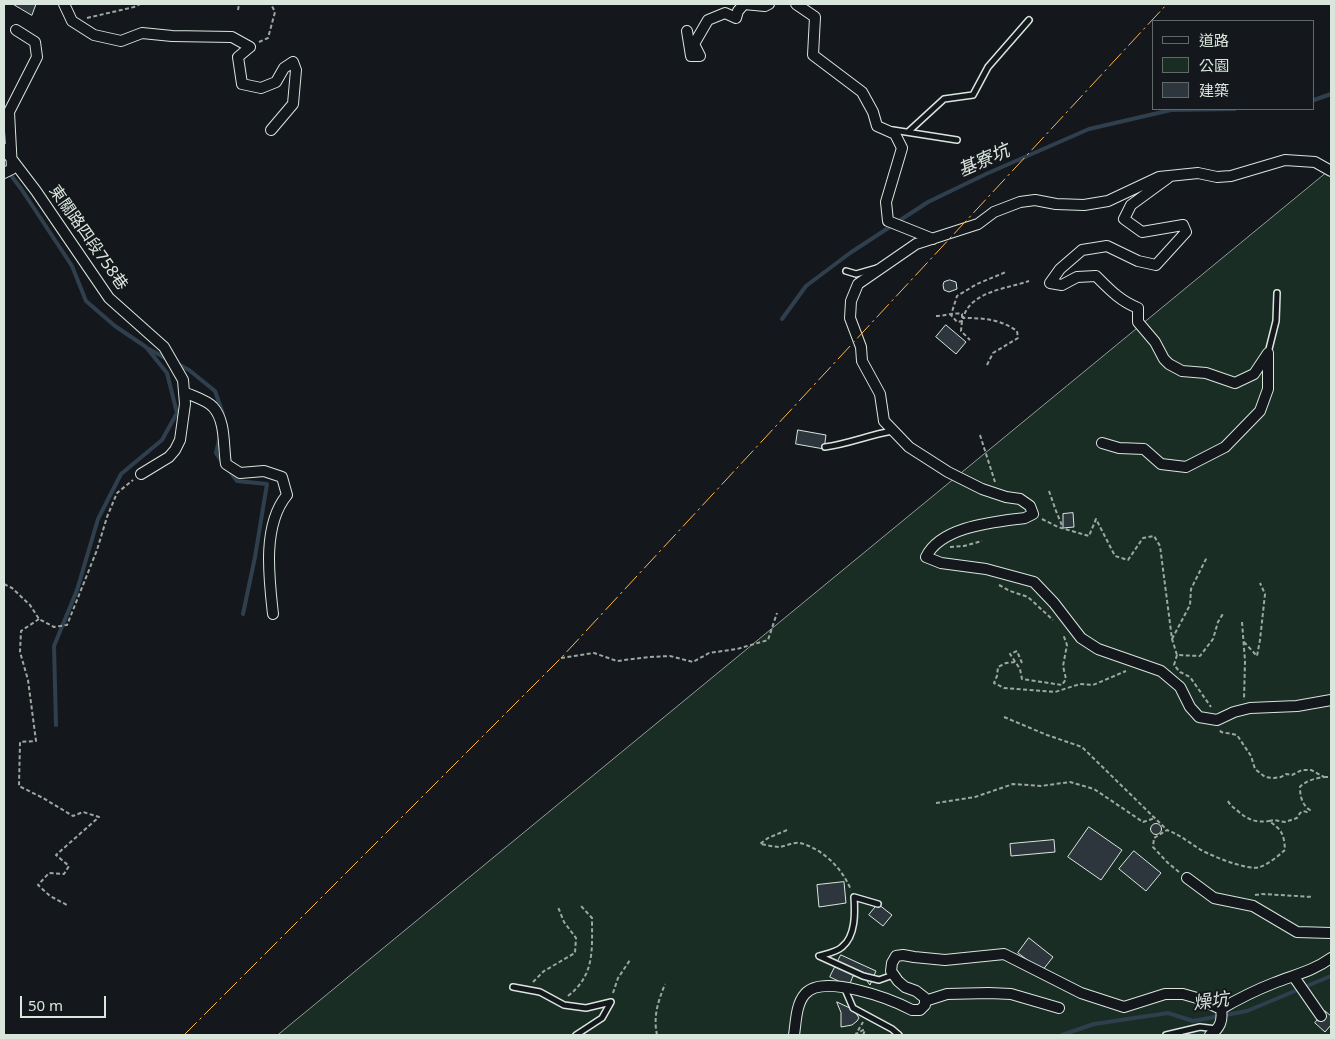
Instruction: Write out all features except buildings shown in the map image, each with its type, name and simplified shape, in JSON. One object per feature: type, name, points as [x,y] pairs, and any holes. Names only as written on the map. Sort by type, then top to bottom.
[{"type":"street","points":[[64,4],[72,21],[94,35],[121,40],[142,33],[172,36],[232,37],[250,47],[238,57],[242,84],[261,88],[276,82],[284,68],[293,62],[296,70],[293,104],[271,130]]},
{"type":"street","points":[[687,31],[690,56],[700,56],[694,44],[708,20],[725,13],[736,18],[738,11],[744,4],[765,6],[769,4]]},
{"type":"street","points":[[796,4],[815,17],[813,54],[862,92],[878,126],[895,134],[902,148],[886,202],[888,221],[933,239]]},
{"type":"street","points":[[4,173],[12,169],[13,160],[9,112],[38,58],[35,42],[16,30]]},
{"type":"street","name":"東關路四段758巷","points":[[4,149],[36,191],[109,298],[164,347],[183,380],[185,404],[180,440],[169,457],[141,474]]},
{"type":"street","points":[[1331,171],[1315,162],[1285,160],[1231,176],[1217,178],[1198,173],[1159,177],[1108,201],[1084,205],[1056,204],[1035,200],[1020,202],[994,212],[978,224],[916,244],[858,284],[851,301],[850,318],[861,347],[862,360],[880,394],[884,421],[893,431],[909,448],[948,472],[982,490],[1006,498],[1020,499],[1030,506],[1033,514],[1025,518],[964,528],[930,549],[926,557],[942,563],[986,569],[1034,582],[1054,603],[1081,638],[1098,649],[1160,671],[1180,688],[1190,707],[1199,717],[1217,720],[1234,712],[1244,710],[1297,706],[1331,700]]},
{"type":"street","points":[[1171,176],[1131,205],[1124,219],[1142,232],[1182,225],[1186,232],[1156,265],[1138,261],[1108,246],[1082,250],[1060,270],[1050,283],[1062,285],[1078,277],[1096,276],[1111,292],[1138,308],[1138,322],[1155,342],[1164,359],[1182,372],[1206,373],[1235,383],[1254,374],[1268,353]]},
{"type":"street","points":[[1102,443],[1119,448],[1144,449],[1161,464],[1186,468],[1225,447],[1260,411],[1268,389],[1268,353]]},
{"type":"street","points":[[184,392],[212,406],[222,424],[226,464],[240,473],[264,471],[282,477],[288,495],[278,506],[268,562],[273,614]]},
{"type":"street","points":[[1187,878],[1214,898],[1253,906],[1297,932],[1331,933]]},
{"type":"street","points":[[794,1035],[800,1004],[806,993],[822,987],[836,985],[894,1002],[912,1010],[920,1010],[925,1005],[925,998],[916,990],[905,988],[890,971],[896,956],[903,955],[946,960],[1004,954],[1081,993],[1124,1007],[1166,994],[1183,994],[1221,1009]]},
{"type":"street","points":[[1221,1009],[1246,995],[1274,983],[1310,971],[1331,958]]},
{"type":"street","points":[[1294,977],[1321,1016]]},
{"type":"street","points":[[925,1001],[947,994],[1012,994],[1059,1008]]},
{"type":"street","points":[[1214,1032],[1222,1017],[1221,1009]]},
{"type":"lane","points":[[908,132],[944,99],[972,95],[988,67],[1029,20]]},
{"type":"lane","points":[[884,128],[957,140]]},
{"type":"lane","points":[[846,271],[856,274],[884,266]]},
{"type":"lane","points":[[1268,353],[1276,321],[1277,293]]},
{"type":"lane","points":[[824,446],[844,445],[869,436],[893,431]]},
{"type":"lane","points":[[878,904],[854,897],[856,915],[851,934],[842,947],[819,956],[863,976],[880,980],[893,975]]},
{"type":"lane","points":[[513,987],[540,992],[564,1005],[586,1008],[611,1002]]},
{"type":"lane","points":[[844,987],[853,1008],[892,1029],[899,1035]]},
{"type":"lane","points":[[576,1035],[602,1018],[611,1002]]},
{"type":"lane","points":[[1166,1035],[1200,1027],[1214,1032]]},
{"type":"path","points":[[72,21],[140,4]]},
{"type":"path","points":[[238,10],[239,4]]},
{"type":"path","points":[[250,47],[268,38],[275,12],[272,4]]},
{"type":"path","points":[[951,315],[957,296],[977,284],[1006,272]]},
{"type":"path","points":[[970,340],[961,331],[965,311],[988,292],[998,291],[1029,281]]},
{"type":"path","points":[[936,316],[957,313],[962,314],[963,318]]},
{"type":"path","points":[[951,315],[957,322],[962,321]]},
{"type":"path","points":[[963,318],[985,318],[1007,324],[1017,331],[1018,338],[992,353],[987,365]]},
{"type":"path","points":[[980,435],[993,474],[994,494]]},
{"type":"path","points":[[4,584],[12,588],[30,604],[39,619],[54,627],[67,625],[97,550],[106,517],[117,492],[141,474]]},
{"type":"path","points":[[1049,491],[1064,528]]},
{"type":"path","points":[[1033,514],[1058,527],[1090,536],[1096,519],[1115,556],[1128,560],[1143,538],[1154,536],[1160,546],[1172,639],[1177,655],[1174,665],[1180,672],[1190,677],[1204,696],[1213,710],[1221,732],[1237,736],[1251,756],[1255,768],[1265,777],[1281,777],[1302,770],[1311,770],[1324,777]]},
{"type":"path","points":[[934,546],[954,547],[982,541]]},
{"type":"path","points":[[1172,639],[1190,605],[1191,589],[1207,557]]},
{"type":"path","points":[[992,581],[1028,598],[1040,607],[1056,624]]},
{"type":"path","points":[[1244,642],[1257,656],[1265,594],[1260,583]]},
{"type":"path","points":[[1177,655],[1200,656],[1213,638],[1218,622],[1224,612]]},
{"type":"path","points":[[561,658],[594,653],[616,661],[670,656],[693,662],[709,652],[736,649],[768,640],[777,613]]},
{"type":"path","points":[[39,619],[21,631],[20,652],[28,680],[36,741],[20,742],[19,786],[73,816],[82,812],[99,818],[56,855],[69,866],[64,874],[49,873],[38,885],[50,896],[67,905]]},
{"type":"path","points":[[1242,622],[1245,661],[1244,710]]},
{"type":"path","points":[[1022,663],[1017,651],[1010,654],[1020,669],[1022,679],[1062,685],[1066,680],[1063,666],[1067,645],[1062,630]]},
{"type":"path","points":[[1015,662],[998,667],[994,683],[1004,688],[1055,692],[1080,684],[1093,685],[1139,665]]},
{"type":"path","points":[[1004,717],[1082,747],[1167,830],[1181,835],[1201,850],[1245,867],[1259,868],[1275,859],[1285,850],[1285,836],[1269,821]]},
{"type":"path","points":[[1228,801],[1231,807],[1250,820],[1285,822],[1297,818],[1303,811],[1307,812],[1310,810],[1305,807],[1300,795],[1300,788],[1303,784],[1315,778],[1331,777]]},
{"type":"path","points":[[936,803],[975,797],[1013,784],[1041,786],[1070,782],[1094,788],[1143,822],[1154,818]]},
{"type":"path","points":[[787,830],[768,838],[760,844],[780,847],[798,843],[826,856],[839,869],[854,897]]},
{"type":"path","points":[[1167,830],[1154,838],[1154,847],[1168,863],[1187,878]]},
{"type":"path","points":[[1254,895],[1313,898]]},
{"type":"path","points":[[559,1002],[582,983],[588,971],[592,950],[592,918],[581,906]]},
{"type":"path","points":[[513,987],[520,982],[533,982],[544,971],[575,953],[576,938],[564,922],[558,907]]},
{"type":"path","points":[[611,1002],[618,978],[630,960]]},
{"type":"path","points":[[657,1035],[654,1022],[656,1005],[665,984]]},
{"type":"path","points":[[857,1010],[864,1022],[856,1034],[865,1030],[863,1035]]},
{"type":"green space","points":[[1331,169],[1331,1035],[278,1035]]},
{"type":"waterway","name":"基寮坑","points":[[1315,100],[1331,94]]},
{"type":"waterway","name":"基寮坑","points":[[782,319],[806,286],[850,253],[928,202],[986,174],[1089,129],[1171,110]]},
{"type":"waterway","points":[[4,166],[72,266],[86,301],[115,326],[146,347],[167,373],[177,413],[162,440],[121,474],[98,519],[77,590],[54,646],[56,725]]},
{"type":"waterway","points":[[149,349],[167,359]]},
{"type":"waterway","points":[[178,364],[189,370],[215,391],[223,414]]},
{"type":"waterway","points":[[220,435],[216,453],[223,463]]},
{"type":"waterway","points":[[229,470],[237,481],[267,484],[243,614]]},
{"type":"waterway","name":"燥坑","points":[[1062,1035],[1094,1024],[1168,1013],[1193,1021],[1247,1011],[1331,976]]},
{"type":"power","points":[[1152,20],[1167,4]]},
{"type":"power","points":[[184,1035],[561,658],[1152,20]]}]
